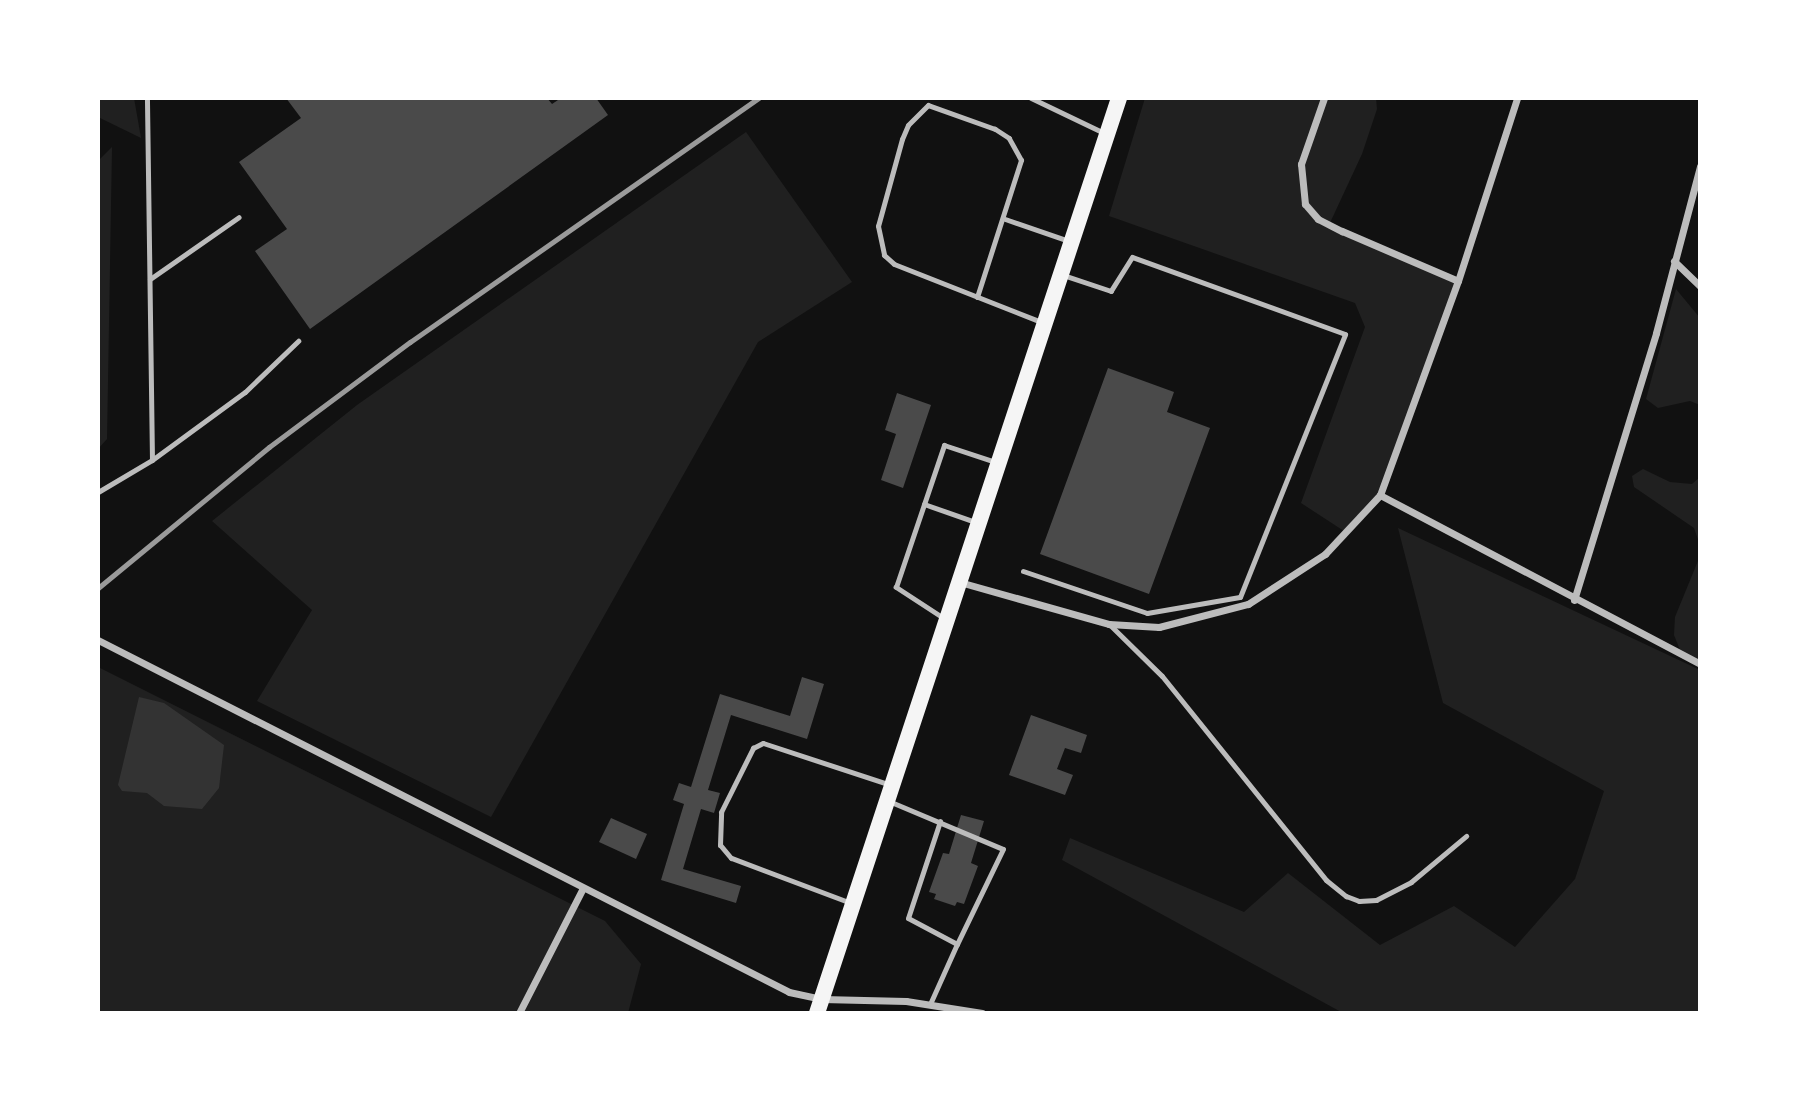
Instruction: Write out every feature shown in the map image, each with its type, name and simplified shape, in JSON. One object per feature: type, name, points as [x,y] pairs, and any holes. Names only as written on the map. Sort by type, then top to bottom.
[{"type":"main road","points":[[820,1006],[963,583],[1119,98]]},
{"type":"street","points":[[1324,98],[1301,164],[1305,204],[1318,219],[1458,281]]},
{"type":"street","points":[[963,583],[1109,624],[1159,627],[1245,606],[1325,554],[1380,495],[1458,281],[1517,98]]},
{"type":"street","points":[[1574,600],[1700,166]]},
{"type":"street","points":[[1674,261],[1700,286]]},
{"type":"street","points":[[1380,495],[1574,600],[1700,664]]},
{"type":"street","points":[[98,640],[582,890],[820,1006],[930,1004],[982,1013]]},
{"type":"street","points":[[519,1013],[582,890]]},
{"type":"lane","points":[[147,98],[152,460]]},
{"type":"lane","points":[[1031,98],[1107,134]]},
{"type":"lane","points":[[977,297],[1005,219],[1021,160],[1017,148],[995,129],[928,106],[908,125],[902,139],[878,226],[879,245],[894,264],[977,297],[1045,324]]},
{"type":"lane","points":[[150,279],[239,217]]},
{"type":"lane","points":[[1005,219],[1072,242]]},
{"type":"lane","points":[[1062,275],[1111,291],[1132,257],[1345,334],[1240,597]]},
{"type":"lane","points":[[98,492],[152,460],[246,392],[298,341]]},
{"type":"lane","points":[[949,622],[896,587],[944,445],[1001,464]]},
{"type":"lane","points":[[924,505],[981,524]]},
{"type":"lane","points":[[1023,571],[1147,613],[1240,597]]},
{"type":"lane","points":[[1240,597],[1245,606]]},
{"type":"lane","points":[[1109,624],[1162,676],[1326,880],[1346,896],[1359,901],[1376,900],[1411,882],[1466,836]]},
{"type":"lane","points":[[854,904],[732,858],[720,845],[721,812],[753,748],[764,743],[890,794],[940,821],[1003,849],[930,1004]]},
{"type":"lane","points":[[940,821],[908,918],[957,944]]},
{"type":"shaded area","points":[[98,98],[134,98],[141,138],[98,117]]},
{"type":"shaded area","points":[[1145,98],[1376,98],[1377,109],[1362,154],[1329,225],[1458,281],[1380,495],[1347,533],[1301,503],[1365,327],[1355,303],[1109,216]]},
{"type":"shaded area","points":[[746,132],[852,282],[758,342],[491,817],[257,701],[312,610],[212,521],[357,405]]},
{"type":"shaded area","points":[[112,147],[107,439],[98,449],[98,161]]},
{"type":"shaded area","points":[[1676,289],[1700,318],[1700,405],[1690,401],[1658,408],[1646,399]]},
{"type":"shaded area","points":[[1643,469],[1670,482],[1692,484],[1700,477],[1700,545],[1694,528],[1634,487],[1632,476]]},
{"type":"shaded area","points":[[1398,528],[1700,670],[1700,1013],[1343,1013],[1062,860],[1070,838],[1244,912],[1288,873],[1380,945],[1454,906],[1515,947],[1575,879],[1604,791],[1443,703]]},
{"type":"shaded area","points":[[1700,556],[1700,664],[1682,655],[1674,635],[1675,617]]},
{"type":"shaded area","points":[[98,667],[605,921],[641,964],[628,1013],[98,1013]]},
{"type":"shaded area","points":[[139,697],[164,703],[224,745],[219,788],[202,809],[164,806],[147,793],[122,791],[118,785]]},
{"type":"building","points":[[286,98],[547,98],[552,104],[561,98],[596,98],[608,115],[310,329],[255,251],[287,229],[239,162],[301,118]]},
{"type":"building","points":[[1108,368],[1174,392],[1167,412],[1210,428],[1149,594],[1040,554]]},
{"type":"building","points":[[897,393],[931,405],[903,488],[881,480],[896,434],[885,430]]},
{"type":"building","points":[[802,677],[824,684],[807,739],[731,715],[708,790],[720,793],[714,813],[701,809],[683,869],[741,886],[736,903],[661,880],[684,804],[673,800],[679,783],[691,787],[720,694],[790,716]]},
{"type":"building","points":[[1031,715],[1087,735],[1081,753],[1065,748],[1057,769],[1073,775],[1065,795],[1009,775]]},
{"type":"building","points":[[961,815],[984,821],[971,863],[978,866],[964,904],[957,902],[955,906],[934,899],[936,894],[929,892],[943,853],[949,854]]},
{"type":"building","points":[[611,818],[647,834],[636,859],[599,842]]},
{"type":"railway","points":[[98,588],[269,447],[410,342],[759,98]]}]
